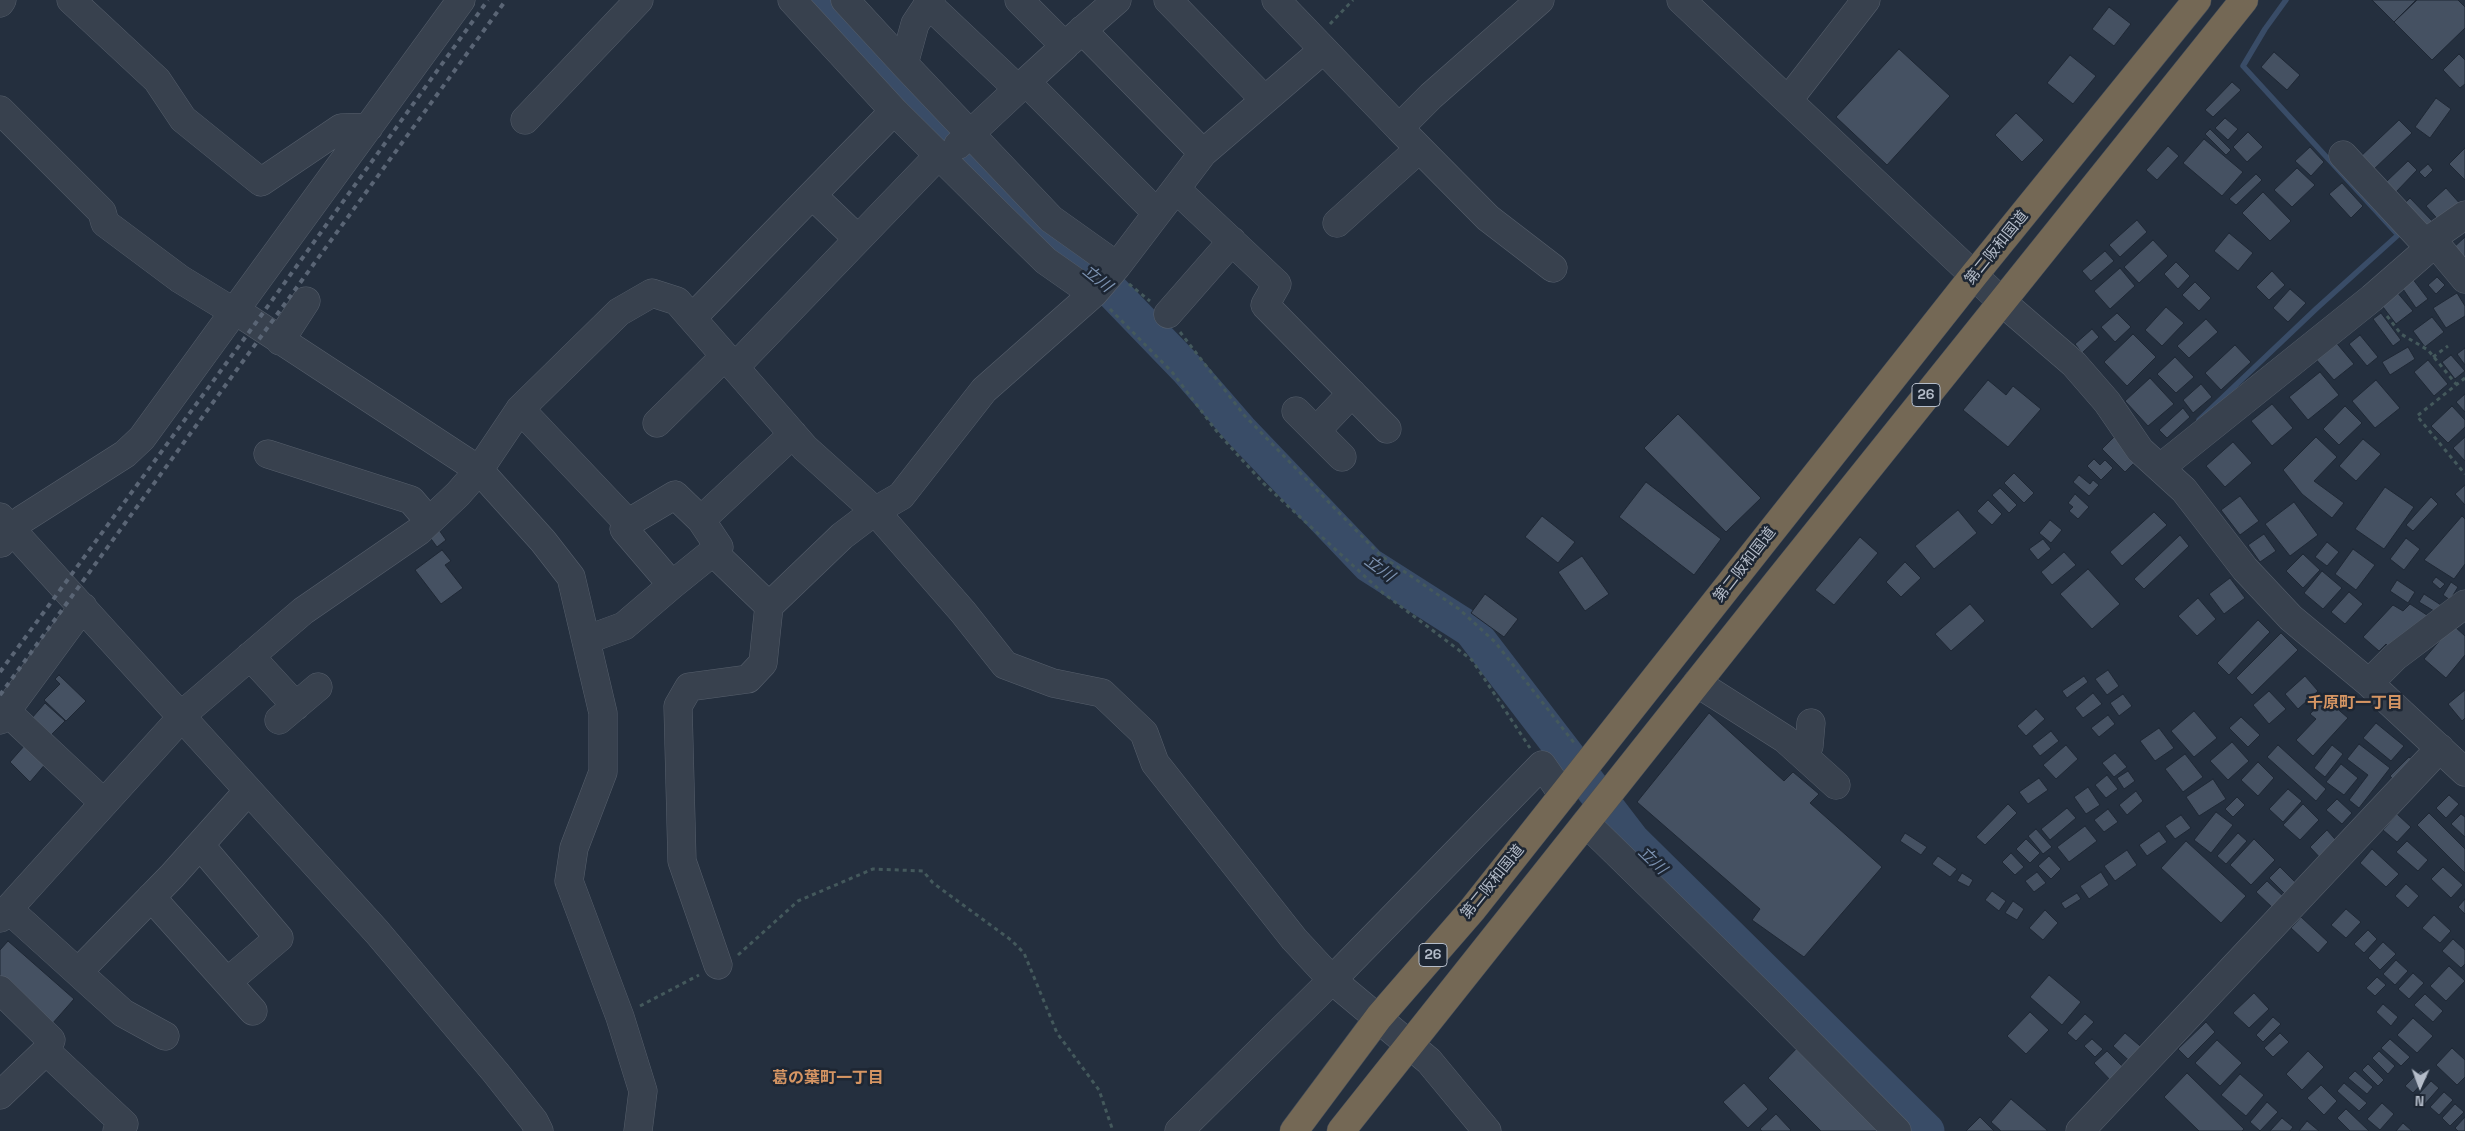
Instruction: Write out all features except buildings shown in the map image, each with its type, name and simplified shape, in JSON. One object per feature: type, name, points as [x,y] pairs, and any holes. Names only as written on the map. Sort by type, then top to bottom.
[{"type":"highway","name":"第二阪和国道","points":[[1294,1131],[1379,1017],[1472,910],[1974,275],[2197,0]]},
{"type":"highway","name":"26","points":[[1341,1131],[2244,0]]},
{"type":"street","points":[[71,0],[157,80],[183,119],[261,182],[341,128],[368,127]]},
{"type":"street","points":[[461,0],[142,438],[125,454],[4,530],[83,607],[383,940],[496,1073],[534,1121],[539,1131]]},
{"type":"street","points":[[525,120],[639,0]]},
{"type":"street","points":[[792,0],[890,73],[967,136],[1051,219],[1106,280]]},
{"type":"street","points":[[845,0],[890,73],[894,112],[1046,261],[1106,280]]},
{"type":"street","points":[[1019,0],[1074,38],[1203,153]]},
{"type":"street","points":[[657,424],[730,361],[942,158],[1117,0]]},
{"type":"street","points":[[1168,0],[1264,99]]},
{"type":"street","points":[[1276,0],[1488,218],[1553,268]]},
{"type":"street","points":[[1399,128],[1432,96],[1540,0]]},
{"type":"street","points":[[1681,0],[1789,99],[2002,302],[2074,364],[2107,402],[2140,450],[2184,490],[2245,569],[2290,618],[2369,683],[2465,772]]},
{"type":"street","points":[[1789,99],[1866,0]]},
{"type":"street","points":[[890,73],[915,24],[930,2],[1157,213]]},
{"type":"street","points":[[718,965],[682,861],[678,706],[689,687],[748,678],[763,663],[769,606],[842,536],[875,511],[901,496],[984,390],[1106,280],[1203,153],[1264,99],[1318,45]]},
{"type":"street","points":[[0,110],[102,212],[105,222],[180,279],[234,312],[244,316],[479,470],[543,540],[571,577],[603,712],[602,772],[574,848],[569,881],[620,1017],[643,1091],[638,1131]]},
{"type":"street","points":[[692,318],[894,112]]},
{"type":"street","points":[[1337,223],[1419,149]]},
{"type":"street","points":[[2343,155],[2465,279]]},
{"type":"street","points":[[1176,189],[1277,284],[1265,305],[1387,429]]},
{"type":"street","points":[[812,196],[858,239]]},
{"type":"street","points":[[2160,468],[2372,298],[2430,243],[2465,215]]},
{"type":"street","points":[[1168,314],[1232,241]]},
{"type":"street","points":[[165,1036],[123,1014],[78,972],[4,913],[182,716],[303,611],[418,531],[458,494],[479,470],[520,409],[619,312],[652,293],[677,302],[794,434],[875,511],[963,612],[1005,665],[1053,683],[1102,692],[1144,733],[1155,763],[1294,940],[1332,980],[1379,1017],[1429,1061],[1487,1131]]},
{"type":"street","points":[[280,341],[306,301]]},
{"type":"street","points":[[1316,431],[1352,393]]},
{"type":"street","points":[[520,409],[628,523]]},
{"type":"street","points":[[1296,411],[1342,458]]},
{"type":"street","points":[[701,520],[794,434]]},
{"type":"street","points":[[268,454],[411,500],[429,521]]},
{"type":"street","points":[[586,640],[624,626],[719,547],[701,520],[675,495],[628,523],[624,529],[672,585]]},
{"type":"street","points":[[713,552],[769,606]]},
{"type":"street","points":[[2369,683],[2395,657],[2465,604]]},
{"type":"street","points":[[83,607],[3,716],[104,802]]},
{"type":"street","points":[[250,656],[288,713],[318,687]]},
{"type":"street","points":[[1697,683],[1785,739],[1836,785]]},
{"type":"street","points":[[1802,753],[1809,746],[1811,723]]},
{"type":"street","points":[[2080,1131],[2440,748]]},
{"type":"street","points":[[1179,1131],[1332,980],[1542,765],[1578,776]]},
{"type":"street","points":[[78,972],[200,845],[248,791]]},
{"type":"street","points":[[1590,818],[1897,1131]]},
{"type":"street","points":[[200,845],[279,938],[227,982]]},
{"type":"street","points":[[151,897],[253,1011]]},
{"type":"street","points":[[0,990],[51,1040],[46,1052],[0,1095]]},
{"type":"street","points":[[46,1052],[124,1129]]},
{"type":"path","points":[[1318,45],[1353,0]]},
{"type":"path","points":[[1542,765],[1472,660],[1383,593],[1263,483],[1218,433],[1172,372],[1101,300],[1106,280],[1168,314],[1197,357],[1244,415],[1380,555],[1459,609],[1495,642],[1578,776]]},
{"type":"path","points":[[2372,298],[2401,334],[2428,350],[2456,384]]},
{"type":"path","points":[[2433,357],[2448,346]]},
{"type":"path","points":[[2465,378],[2417,416],[2465,474]]},
{"type":"path","points":[[620,1017],[742,953],[798,901],[873,869],[923,870],[933,883],[1011,940],[1024,953],[1056,1033],[1099,1090],[1114,1131]]},
{"type":"waterway","points":[[2199,420],[2317,308],[2398,235],[2243,66],[2265,29],[2286,0]]},
{"type":"waterway","name":"立川","points":[[829,2],[908,95],[1061,251],[1105,284],[1187,369],[1240,430],[1369,565],[1471,630],[1632,840],[1927,1131]]},
{"type":"railway","points":[[0,672],[255,324],[488,0]]},
{"type":"railway","points":[[0,695],[506,0]]},
{"type":"district","name":"千原町一丁目","points":[[2355,704]]},
{"type":"district","name":"葛の葉町一丁目","points":[[828,1079]]}]
